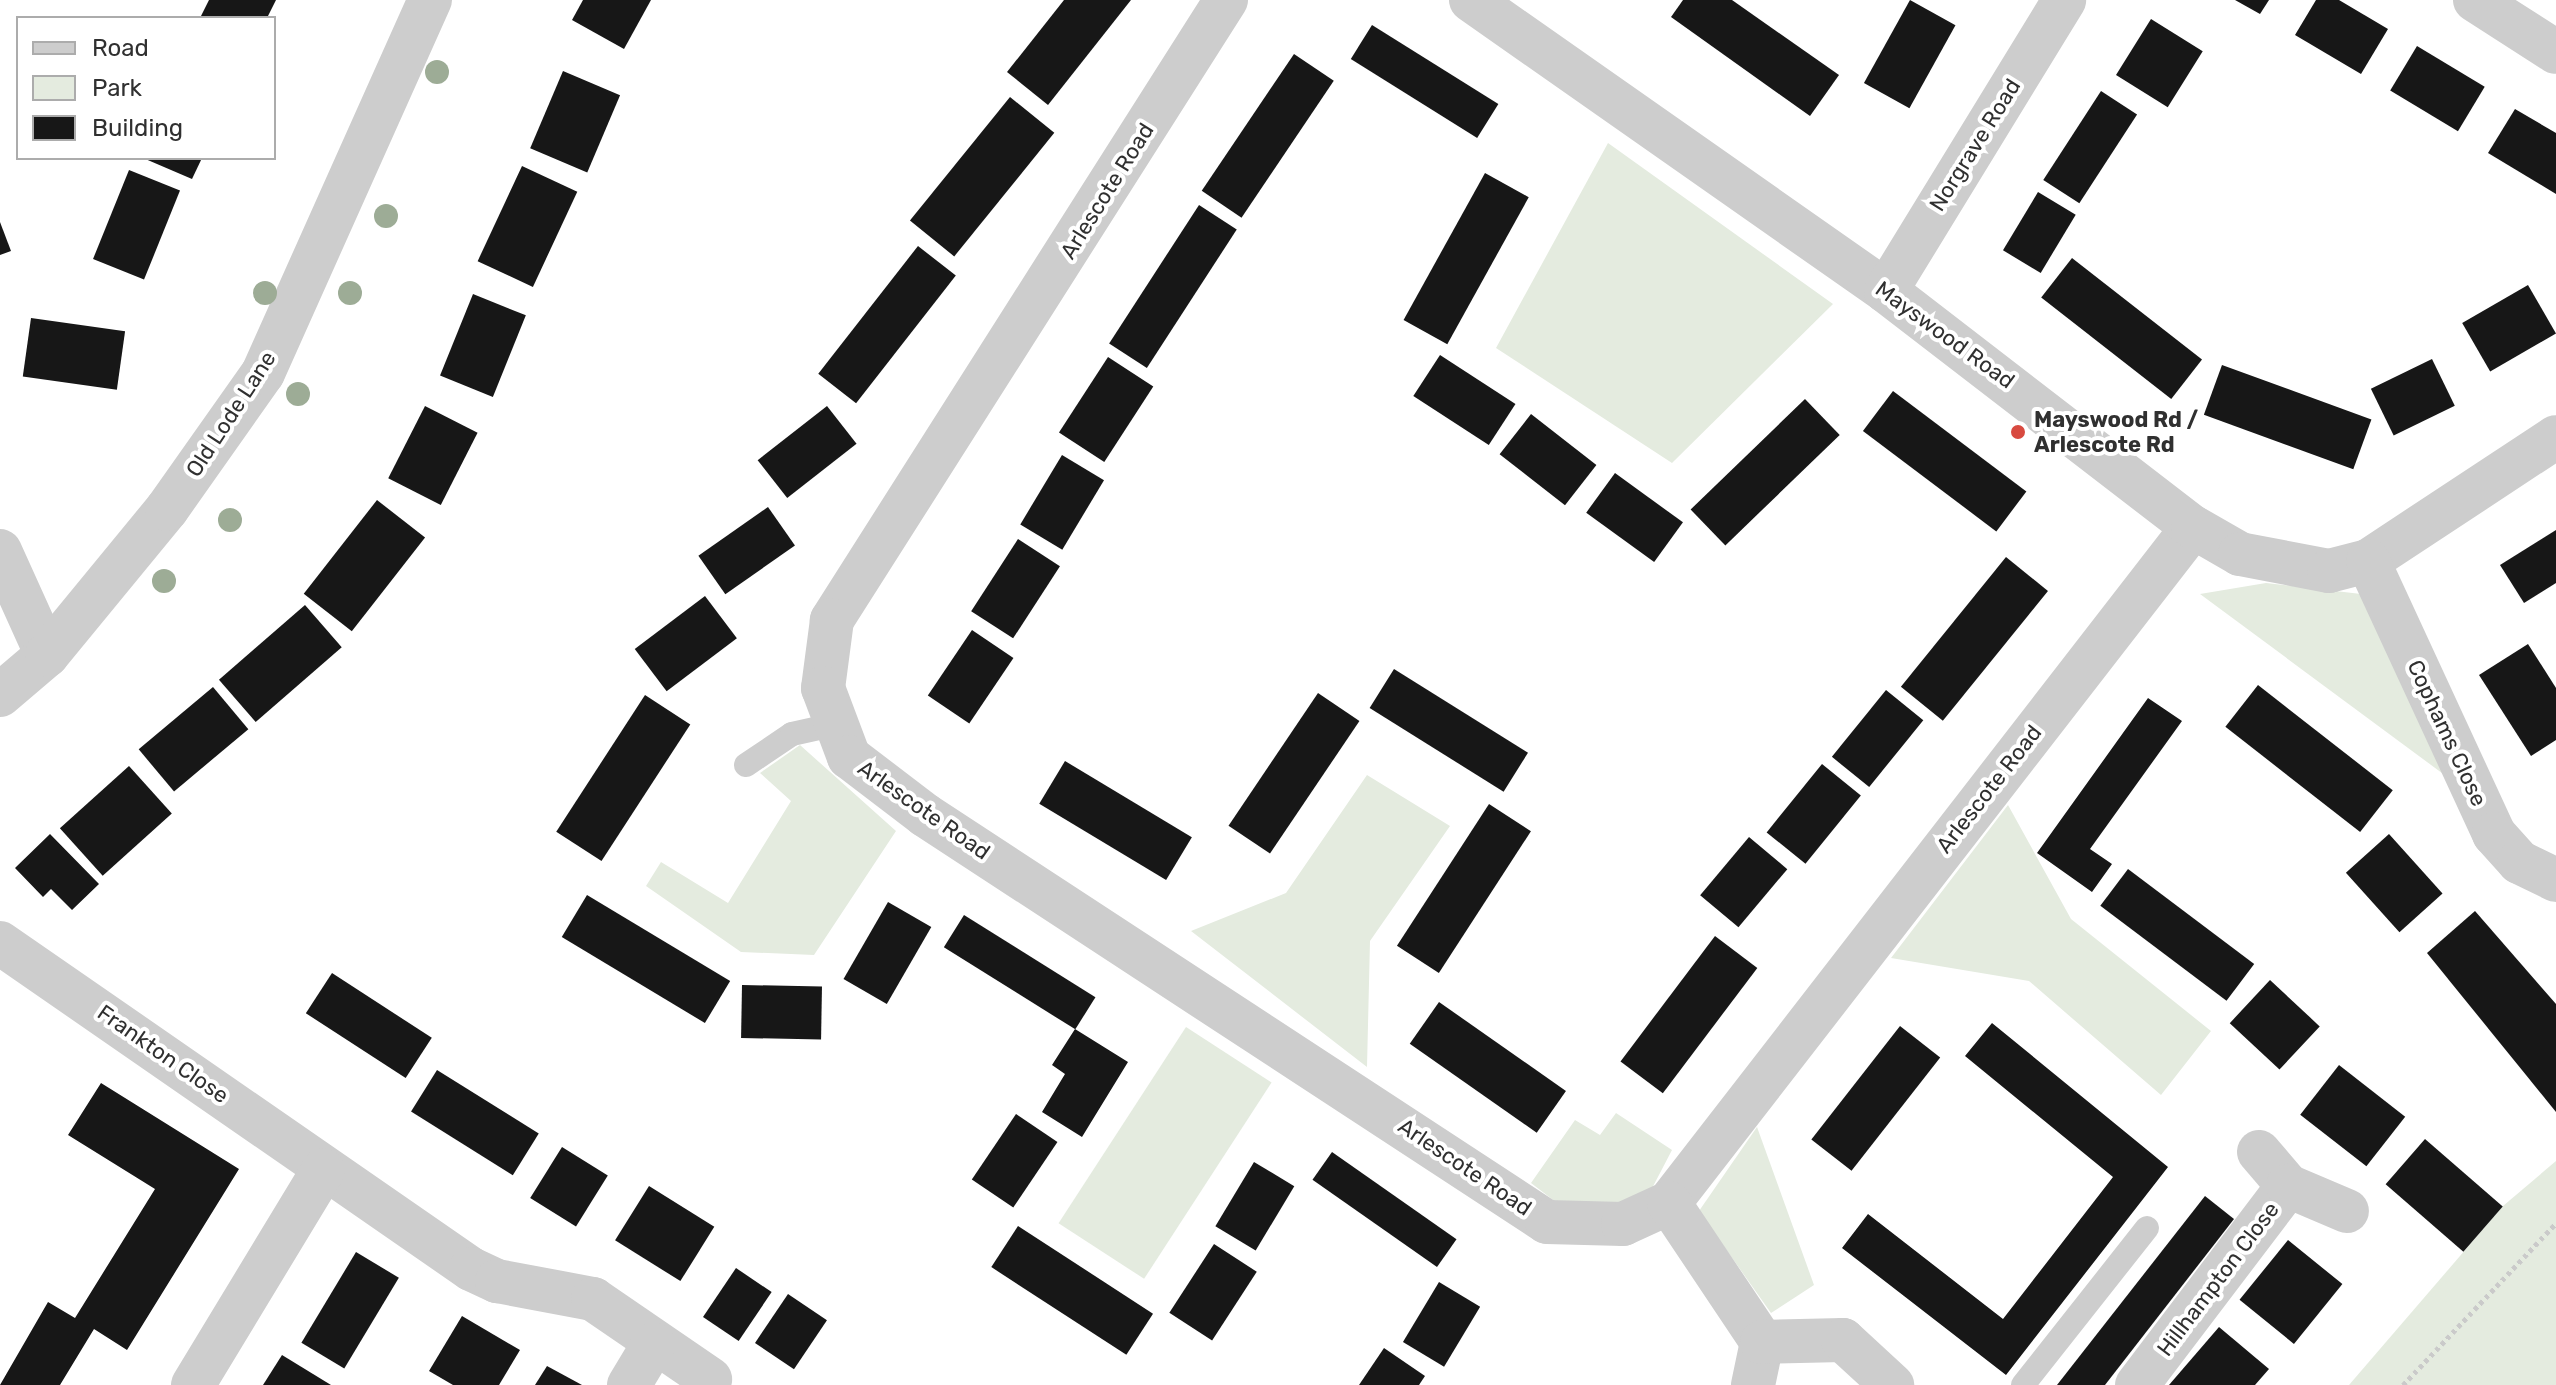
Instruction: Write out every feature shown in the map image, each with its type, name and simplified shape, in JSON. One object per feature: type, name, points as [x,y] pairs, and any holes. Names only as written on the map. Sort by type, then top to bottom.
[{"type":"street","name":"Old Lode Lane","points":[[0,695],[47,655],[167,509],[263,373],[430,0]]},
{"type":"street","name":"Arlescote Road","points":[[1226,0],[832,620],[823,688],[849,757],[925,815],[1547,1222],[1623,1224],[1669,1203],[2193,527]]},
{"type":"street","name":"Mayswood Road","points":[[1471,0],[1531,16],[2193,527],[2240,554],[2295,569],[2329,571],[2368,561],[2556,437]]},
{"type":"street","name":"Norgrave Road","points":[[1886,291],[2064,0]]},
{"type":"street","points":[[2475,0],[2556,52]]},
{"type":"street","points":[[0,551],[47,655]]},
{"type":"street","name":"Cophams Close","points":[[2368,561],[2494,834],[2519,862],[2556,880]]},
{"type":"street","name":"Frankton Close","points":[[0,943],[323,1170],[471,1269],[497,1281],[593,1299],[653,1345],[710,1379]]},
{"type":"street","points":[[2259,1152],[2288,1186]]},
{"type":"street","points":[[193,1385],[323,1170]]},
{"type":"street","name":"Hillhampton Close","points":[[2137,1385],[2288,1186],[2347,1211]]},
{"type":"street","points":[[1669,1203],[1762,1342],[1753,1385]]},
{"type":"street","points":[[1762,1342],[1843,1340],[1892,1385]]},
{"type":"street","points":[[629,1385],[653,1345]]},
{"type":"lane","points":[[746,765],[792,734],[837,724]]},
{"type":"lane","points":[[2023,1385],[2147,1228]]},
{"type":"path","points":[[2403,1385],[2556,1223]]},
{"type":"green space","points":[[1608,143],[1833,304],[1672,463],[1496,348]]},
{"type":"green space","points":[[2266,583],[2361,594],[2450,779],[2200,594]]},
{"type":"green space","points":[[800,745],[896,831],[814,955],[741,952],[646,886],[661,862],[728,903],[791,801],[760,773]]},
{"type":"green space","points":[[1367,775],[1450,826],[1370,941],[1367,1067],[1191,931],[1286,893]]},
{"type":"green space","points":[[2008,805],[2071,919],[2211,1031],[2161,1095],[2029,981],[1891,958]]},
{"type":"green space","points":[[1186,1027],[1272,1083],[1144,1279],[1059,1223]]},
{"type":"green space","points":[[1616,1113],[1672,1150],[1648,1196],[1602,1209],[1561,1206],[1531,1183],[1575,1120],[1600,1135]]},
{"type":"green space","points":[[1757,1127],[1814,1285],[1771,1313],[1699,1211]]},
{"type":"green space","points":[[2556,1161],[2556,1385],[2349,1385],[2503,1206]]},
{"type":"building","points":[[209,0],[276,0],[268,16],[201,16]]},
{"type":"building","points":[[583,0],[651,0],[624,49],[572,20]]},
{"type":"building","points":[[1064,0],[1131,0],[1048,105],[1007,72]]},
{"type":"building","points":[[1683,0],[1732,0],[1839,75],[1810,116],[1671,17]]},
{"type":"building","points":[[1910,0],[1955,25],[1909,108],[1864,83]]},
{"type":"building","points":[[2235,0],[2269,0],[2260,14]]},
{"type":"building","points":[[2316,0],[2339,0],[2388,29],[2361,74],[2295,35]]},
{"type":"building","points":[[2151,19],[2203,51],[2168,107],[2116,75]]},
{"type":"building","points":[[1372,25],[1498,104],[1477,138],[1351,59]]},
{"type":"building","points":[[2417,46],[2485,87],[2458,131],[2390,91]]},
{"type":"building","points":[[1294,54],[1334,81],[1242,218],[1202,191]]},
{"type":"building","points":[[563,71],[620,95],[587,173],[530,148]]},
{"type":"building","points":[[2101,91],[2137,114],[2079,203],[2043,180]]},
{"type":"building","points":[[1010,97],[1054,133],[954,256],[910,221]]},
{"type":"building","points":[[2515,109],[2556,133],[2556,194],[2488,153]]},
{"type":"building","points":[[148,160],[201,160],[192,179]]},
{"type":"building","points":[[522,166],[577,192],[533,287],[478,261]]},
{"type":"building","points":[[129,170],[180,191],[144,280],[93,259]]},
{"type":"building","points":[[1485,173],[1529,197],[1447,344],[1404,320]]},
{"type":"building","points":[[2038,192],[2076,215],[2041,273],[2003,250]]},
{"type":"building","points":[[1199,205],[1237,230],[1147,368],[1109,343]]},
{"type":"building","points":[[0,222],[11,251],[0,255]]},
{"type":"building","points":[[918,246],[956,276],[856,403],[818,374]]},
{"type":"building","points":[[2072,258],[2202,360],[2171,399],[2041,297]]},
{"type":"building","points":[[2528,285],[2556,333],[2490,371],[2462,323]]},
{"type":"building","points":[[473,294],[526,315],[493,397],[440,376]]},
{"type":"building","points":[[31,318],[125,331],[117,390],[23,376]]},
{"type":"building","points":[[1440,355],[1515,404],[1489,445],[1413,396]]},
{"type":"building","points":[[1108,357],[1153,386],[1104,462],[1059,432]]},
{"type":"building","points":[[2432,359],[2455,406],[2394,436],[2371,389]]},
{"type":"building","points":[[2222,365],[2371,419],[2353,469],[2204,415]]},
{"type":"building","points":[[1893,391],[2026,492],[1996,531],[1863,431]]},
{"type":"building","points":[[1805,399],[1840,435],[1725,545],[1691,509]]},
{"type":"building","points":[[425,406],[478,433],[441,505],[388,478]]},
{"type":"building","points":[[827,406],[857,444],[787,498],[758,460]]},
{"type":"building","points":[[1531,414],[1596,465],[1565,505],[1500,454]]},
{"type":"building","points":[[1062,455],[1104,480],[1062,550],[1020,524]]},
{"type":"building","points":[[1615,473],[1683,522],[1654,562],[1586,513]]},
{"type":"building","points":[[377,500],[425,538],[352,631],[304,594]]},
{"type":"building","points":[[768,507],[795,546],[725,594],[698,556]]},
{"type":"building","points":[[2556,530],[2556,583],[2524,603],[2500,565]]},
{"type":"building","points":[[1018,539],[1060,566],[1013,638],[971,611]]},
{"type":"building","points":[[2006,557],[2048,591],[1943,721],[1901,687]]},
{"type":"building","points":[[705,596],[737,638],[667,691],[635,649]]},
{"type":"building","points":[[305,605],[342,647],[256,722],[219,680]]},
{"type":"building","points":[[972,630],[1013,658],[969,723],[928,695]]},
{"type":"building","points":[[2528,644],[2556,688],[2556,740],[2531,756],[2479,675]]},
{"type":"building","points":[[1394,669],[1528,753],[1504,792],[1370,708]]},
{"type":"building","points":[[2258,685],[2393,790],[2360,832],[2225,727]]},
{"type":"building","points":[[213,687],[248,729],[174,791],[139,749]]},
{"type":"building","points":[[1886,690],[1923,720],[1869,787],[1832,757]]},
{"type":"building","points":[[1318,693],[1359,721],[1270,854],[1229,826]]},
{"type":"building","points":[[645,695],[690,724],[602,861],[556,832]]},
{"type":"building","points":[[2148,698],[2182,721],[2090,849],[2112,864],[2092,892],[2037,853]]},
{"type":"building","points":[[1065,761],[1192,837],[1166,880],[1039,804]]},
{"type":"building","points":[[1822,764],[1861,795],[1805,864],[1767,832]]},
{"type":"building","points":[[129,766],[172,814],[103,876],[60,828]]},
{"type":"building","points":[[1489,804],[1531,831],[1439,973],[1397,946]]},
{"type":"building","points":[[50,834],[99,884],[72,910],[51,889],[43,897],[15,868]]},
{"type":"building","points":[[2389,834],[2443,893],[2399,932],[2346,873]]},
{"type":"building","points":[[1749,837],[1787,869],[1738,927],[1700,895]]},
{"type":"building","points":[[2128,869],[2254,964],[2227,1001],[2100,906]]},
{"type":"building","points":[[587,895],[730,981],[705,1023],[562,937]]},
{"type":"building","points":[[888,902],[931,927],[887,1004],[844,979]]},
{"type":"building","points":[[2475,911],[2556,1004],[2556,1112],[2427,953]]},
{"type":"building","points":[[964,915],[1095,997],[1075,1029],[944,947]]},
{"type":"building","points":[[1715,936],[1757,968],[1663,1093],[1621,1061]]},
{"type":"building","points":[[332,973],[432,1038],[406,1078],[306,1013]]},
{"type":"building","points":[[2270,980],[2320,1026],[2279,1070],[2230,1023]]},
{"type":"building","points":[[742,985],[822,986],[821,1039],[741,1038]]},
{"type":"building","points":[[1439,1002],[1566,1091],[1537,1133],[1410,1044]]},
{"type":"building","points":[[1992,1023],[2168,1167],[2006,1375],[1842,1248],[1868,1214],[2003,1319],[2113,1177],[1965,1056]]},
{"type":"building","points":[[1900,1026],[1940,1057],[1852,1171],[1811,1139]]},
{"type":"building","points":[[1075,1029],[1128,1062],[1082,1137],[1042,1112],[1065,1074],[1052,1065]]},
{"type":"building","points":[[2339,1065],[2405,1117],[2366,1166],[2300,1115]]},
{"type":"building","points":[[437,1070],[539,1134],[513,1175],[411,1112]]},
{"type":"building","points":[[101,1083],[239,1169],[127,1350],[94,1329],[60,1385],[0,1385],[48,1302],[75,1318],[155,1189],[68,1135]]},
{"type":"building","points":[[1016,1114],[1057,1142],[1013,1207],[972,1179]]},
{"type":"building","points":[[2425,1139],[2503,1207],[2463,1252],[2386,1184]]},
{"type":"building","points":[[562,1147],[608,1176],[576,1226],[530,1198]]},
{"type":"building","points":[[1332,1152],[1457,1239],[1437,1267],[1312,1180]]},
{"type":"building","points":[[1254,1162],[1294,1186],[1256,1250],[1215,1226]]},
{"type":"building","points":[[649,1186],[714,1227],[680,1281],[615,1240]]},
{"type":"building","points":[[2205,1196],[2234,1219],[2105,1385],[2057,1385]]},
{"type":"building","points":[[1018,1226],[1153,1314],[1126,1355],[991,1267]]},
{"type":"building","points":[[2288,1240],[2342,1284],[2294,1344],[2240,1300]]},
{"type":"building","points":[[1214,1244],[1257,1272],[1212,1341],[1169,1313]]},
{"type":"building","points":[[356,1252],[399,1278],[344,1369],[301,1343]]},
{"type":"building","points":[[736,1268],[772,1292],[739,1341],[703,1317]]},
{"type":"building","points":[[1439,1282],[1480,1307],[1444,1367],[1403,1342]]},
{"type":"building","points":[[788,1294],[827,1320],[794,1369],[755,1343]]},
{"type":"building","points":[[462,1316],[520,1350],[499,1385],[453,1385],[429,1371]]},
{"type":"building","points":[[2219,1327],[2269,1369],[2255,1385],[2169,1385]]},
{"type":"building","points":[[1384,1348],[1425,1376],[1419,1385],[1359,1385]]},
{"type":"building","points":[[282,1355],[331,1385],[263,1385]]},
{"type":"building","points":[[547,1366],[582,1385],[535,1385]]},
{"type":"place","name":"Mayswood Rd / Arlescote Rd","points":[[2018,432]]}]
